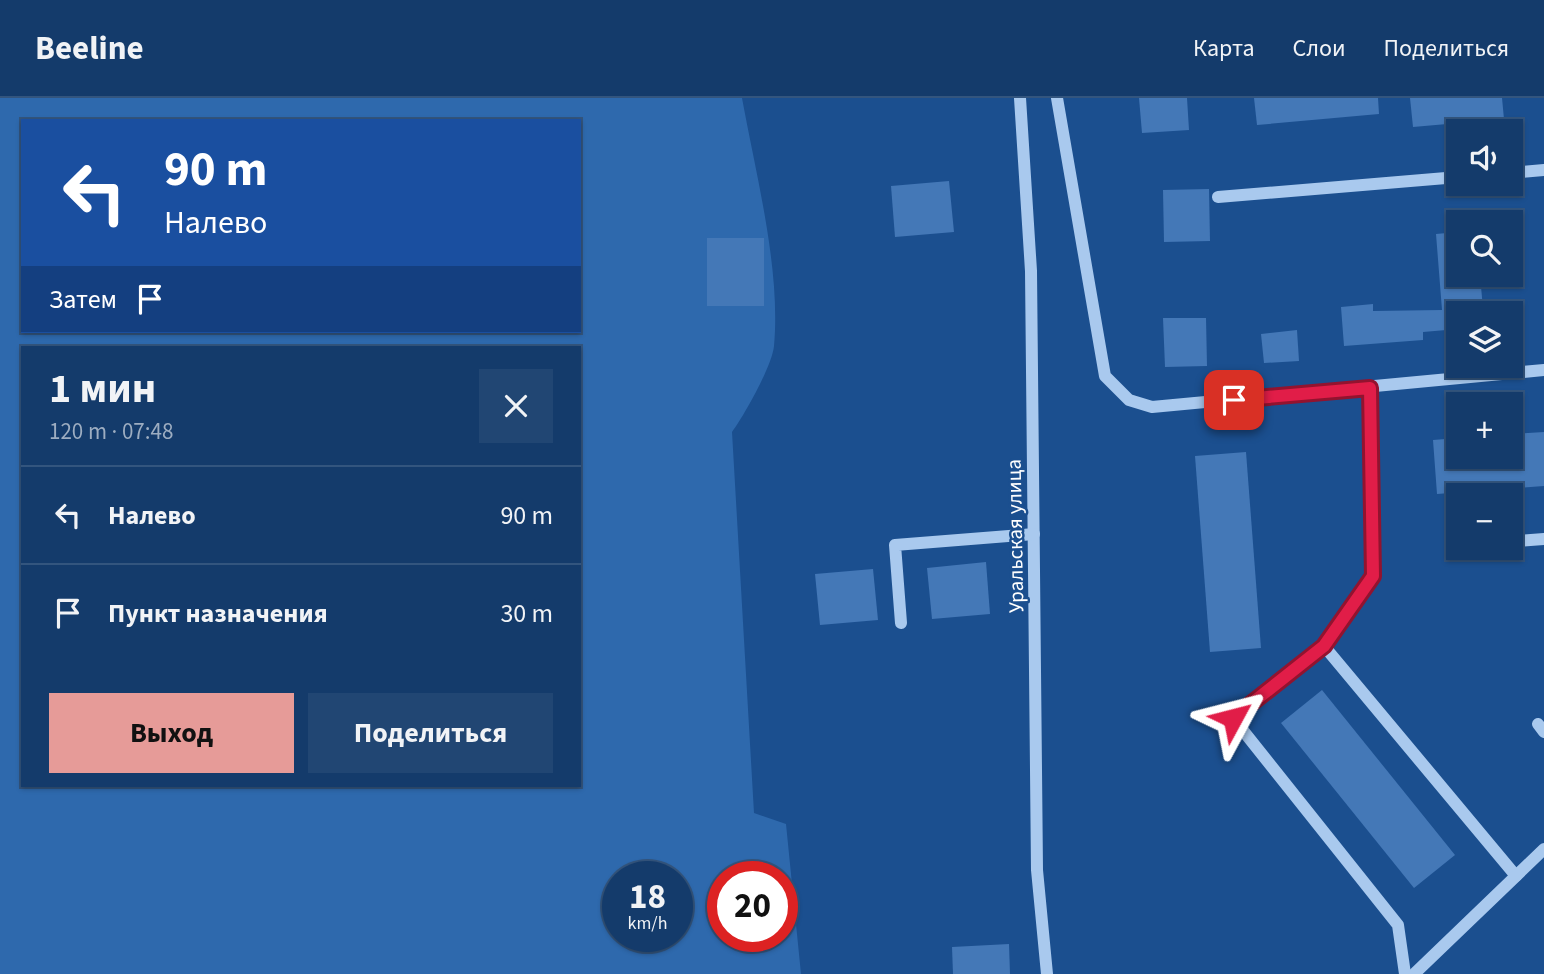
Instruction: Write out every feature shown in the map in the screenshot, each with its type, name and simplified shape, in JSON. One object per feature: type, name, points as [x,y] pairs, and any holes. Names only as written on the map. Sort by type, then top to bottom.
[{"type":"street","name":"Уральская улица","points":[[1020,98],[1031,271],[1037,870],[1047,974]]},
{"type":"street","points":[[1057,98],[1105,376],[1129,400],[1152,407],[1544,370]]},
{"type":"street","points":[[1523,172],[1544,170]]},
{"type":"street","points":[[1218,197],[1446,178]]},
{"type":"street","points":[[1370,388],[1373,576],[1324,646],[1233,718],[1398,925],[1405,974]]},
{"type":"street","points":[[901,623],[895,545],[1034,534]]},
{"type":"street","points":[[1523,541],[1544,539]]},
{"type":"street","points":[[1324,646],[1516,876]]},
{"type":"street","points":[[1414,974],[1544,849]]},
{"type":"shaded area","points":[[0,98],[742,98],[771,254],[775,316],[774,346],[768,366],[732,432],[754,813],[786,824],[790,861],[707,861],[707,952],[798,952],[798,944],[801,974],[0,974]]},
{"type":"building","points":[[1139,98],[1187,98],[1189,130],[1142,133]]},
{"type":"building","points":[[1254,98],[1378,98],[1379,114],[1257,125]]},
{"type":"building","points":[[1410,98],[1502,98],[1504,119],[1446,119],[1446,124],[1413,127]]},
{"type":"building","points":[[949,181],[954,232],[895,237],[891,186]]},
{"type":"building","points":[[1209,189],[1210,241],[1164,242],[1163,190]]},
{"type":"building","points":[[1446,233],[1446,287],[1481,287],[1482,301],[1446,301],[1446,330],[1423,332],[1423,340],[1344,346],[1341,307],[1373,304],[1373,311],[1442,310],[1436,234]]},
{"type":"building","points":[[707,238],[764,238],[764,306],[707,306]]},
{"type":"building","points":[[1163,318],[1206,318],[1207,366],[1165,367]]},
{"type":"building","points":[[1297,330],[1299,361],[1264,363],[1261,334]]},
{"type":"building","points":[[1544,432],[1544,486],[1523,488],[1523,483],[1446,483],[1446,493],[1437,494],[1433,440],[1446,439],[1446,469],[1523,469],[1523,433]]},
{"type":"building","points":[[1246,452],[1261,648],[1210,652],[1195,456]]},
{"type":"building","points":[[986,562],[990,614],[932,619],[927,568]]},
{"type":"building","points":[[873,569],[878,620],[820,625],[815,574]]},
{"type":"building","points":[[1322,690],[1455,855],[1414,888],[1281,723]]},
{"type":"building","points":[[1009,944],[1010,974],[953,974],[952,947]]},
{"type":"route","points":[[1233,718],[1324,646],[1373,576],[1370,388],[1234,400]]}]
